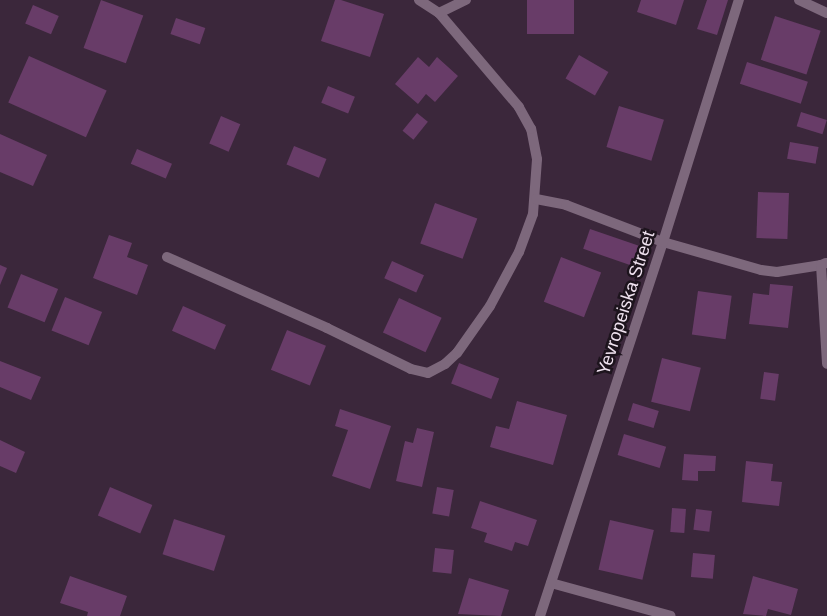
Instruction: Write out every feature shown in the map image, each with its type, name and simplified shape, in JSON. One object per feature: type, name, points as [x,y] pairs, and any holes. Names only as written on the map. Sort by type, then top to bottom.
[{"type":"street","points":[[167,256],[327,328],[411,369],[428,373],[446,364],[457,353],[490,306],[519,252],[530,225],[536,199],[536,145],[527,120],[509,94],[439,13],[419,0]]},
{"type":"street","points":[[439,13],[466,0]]},
{"type":"street","name":"Yevropeiska Street","points":[[540,616],[740,0]]},
{"type":"street","points":[[800,0],[827,13]]},
{"type":"street","points":[[536,199],[585,211],[663,242],[761,270],[777,272],[824,264],[827,364]]},
{"type":"street","points":[[551,583],[671,616]]},
{"type":"building","points":[[101,0],[143,15],[126,63],[84,48]]},
{"type":"building","points":[[335,0],[341,0],[384,14],[370,57],[321,41]]},
{"type":"building","points":[[527,0],[574,0],[574,34],[527,34]]},
{"type":"building","points":[[641,0],[684,0],[676,25],[637,12]]},
{"type":"building","points":[[707,0],[728,0],[717,35],[697,29]]},
{"type":"building","points":[[33,5],[59,16],[51,34],[25,23]]},
{"type":"building","points":[[775,16],[821,31],[806,75],[761,60]]},
{"type":"building","points":[[176,18],[205,28],[200,44],[170,34]]},
{"type":"building","points":[[579,55],[608,72],[595,95],[566,78]]},
{"type":"building","points":[[29,56],[107,91],[86,137],[8,103]]},
{"type":"building","points":[[418,57],[429,67],[437,57],[458,76],[435,102],[426,94],[418,104],[395,84]]},
{"type":"building","points":[[747,62],[808,82],[801,104],[740,84]]},
{"type":"building","points":[[328,86],[355,97],[348,114],[321,103]]},
{"type":"building","points":[[619,106],[664,120],[651,161],[606,147]]},
{"type":"building","points":[[801,112],[827,120],[822,134],[797,126]]},
{"type":"building","points":[[417,113],[428,122],[413,140],[403,131]]},
{"type":"building","points":[[221,116],[240,124],[229,152],[209,144]]},
{"type":"building","points":[[0,134],[47,155],[33,186],[0,172]]},
{"type":"building","points":[[790,142],[819,147],[816,164],[787,159]]},
{"type":"building","points":[[294,146],[326,159],[319,178],[287,165]]},
{"type":"building","points":[[137,149],[172,164],[166,179],[131,164]]},
{"type":"building","points":[[758,192],[789,193],[787,239],[756,238]]},
{"type":"building","points":[[435,203],[477,218],[463,259],[420,243]]},
{"type":"building","points":[[590,229],[641,247],[634,266],[583,249]]},
{"type":"building","points":[[109,235],[132,243],[127,257],[148,265],[137,295],[93,278]]},
{"type":"building","points":[[561,257],[601,272],[584,317],[544,302]]},
{"type":"building","points":[[392,261],[424,275],[416,293],[384,278]]},
{"type":"building","points":[[0,265],[7,268],[0,285]]},
{"type":"building","points":[[21,274],[58,289],[45,322],[8,307]]},
{"type":"building","points":[[770,284],[793,286],[788,328],[749,324],[753,293],[769,295]]},
{"type":"building","points":[[698,291],[732,296],[726,339],[692,335]]},
{"type":"building","points":[[65,297],[102,312],[89,345],[52,330]]},
{"type":"building","points":[[399,298],[442,318],[426,352],[383,332]]},
{"type":"building","points":[[183,306],[226,325],[215,350],[172,331]]},
{"type":"building","points":[[287,330],[326,346],[310,386],[271,370]]},
{"type":"building","points":[[662,358],[701,368],[690,411],[651,402]]},
{"type":"building","points":[[0,361],[41,377],[31,400],[0,387]]},
{"type":"building","points":[[459,363],[499,378],[491,399],[451,384]]},
{"type":"building","points":[[764,372],[779,374],[775,401],[760,399]]},
{"type":"building","points":[[517,401],[567,415],[553,465],[490,447],[496,426],[509,429]]},
{"type":"building","points":[[633,403],[659,411],[654,428],[628,420]]},
{"type":"building","points":[[340,409],[391,426],[370,489],[332,476],[348,430],[335,426]]},
{"type":"building","points":[[417,428],[434,432],[422,487],[396,481],[405,441],[413,443]]},
{"type":"building","points":[[624,434],[666,447],[660,468],[618,455]]},
{"type":"building","points":[[0,440],[25,452],[16,473],[0,466]]},
{"type":"building","points":[[684,454],[716,456],[715,471],[698,471],[698,481],[682,480]]},
{"type":"building","points":[[746,461],[773,464],[771,481],[782,482],[779,506],[742,502]]},
{"type":"building","points":[[110,487],[152,505],[140,534],[98,516]]},
{"type":"building","points":[[437,487],[454,490],[449,517],[432,514]]},
{"type":"building","points":[[480,501],[537,520],[528,546],[515,542],[512,551],[484,542],[487,533],[471,528]]},
{"type":"building","points":[[672,508],[686,509],[684,533],[670,532]]},
{"type":"building","points":[[696,509],[712,511],[709,532],[693,530]]},
{"type":"building","points":[[174,519],[225,536],[214,571],[163,554]]},
{"type":"building","points":[[610,520],[654,530],[642,580],[599,570]]},
{"type":"building","points":[[435,548],[454,550],[451,574],[432,572]]},
{"type":"building","points":[[693,553],[715,555],[713,579],[691,577]]},
{"type":"building","points":[[70,576],[127,596],[120,616],[87,616],[88,612],[60,603]]},
{"type":"building","points":[[753,576],[798,589],[791,615],[768,609],[766,616],[743,614]]},
{"type":"building","points":[[469,578],[509,590],[501,616],[458,614]]}]
